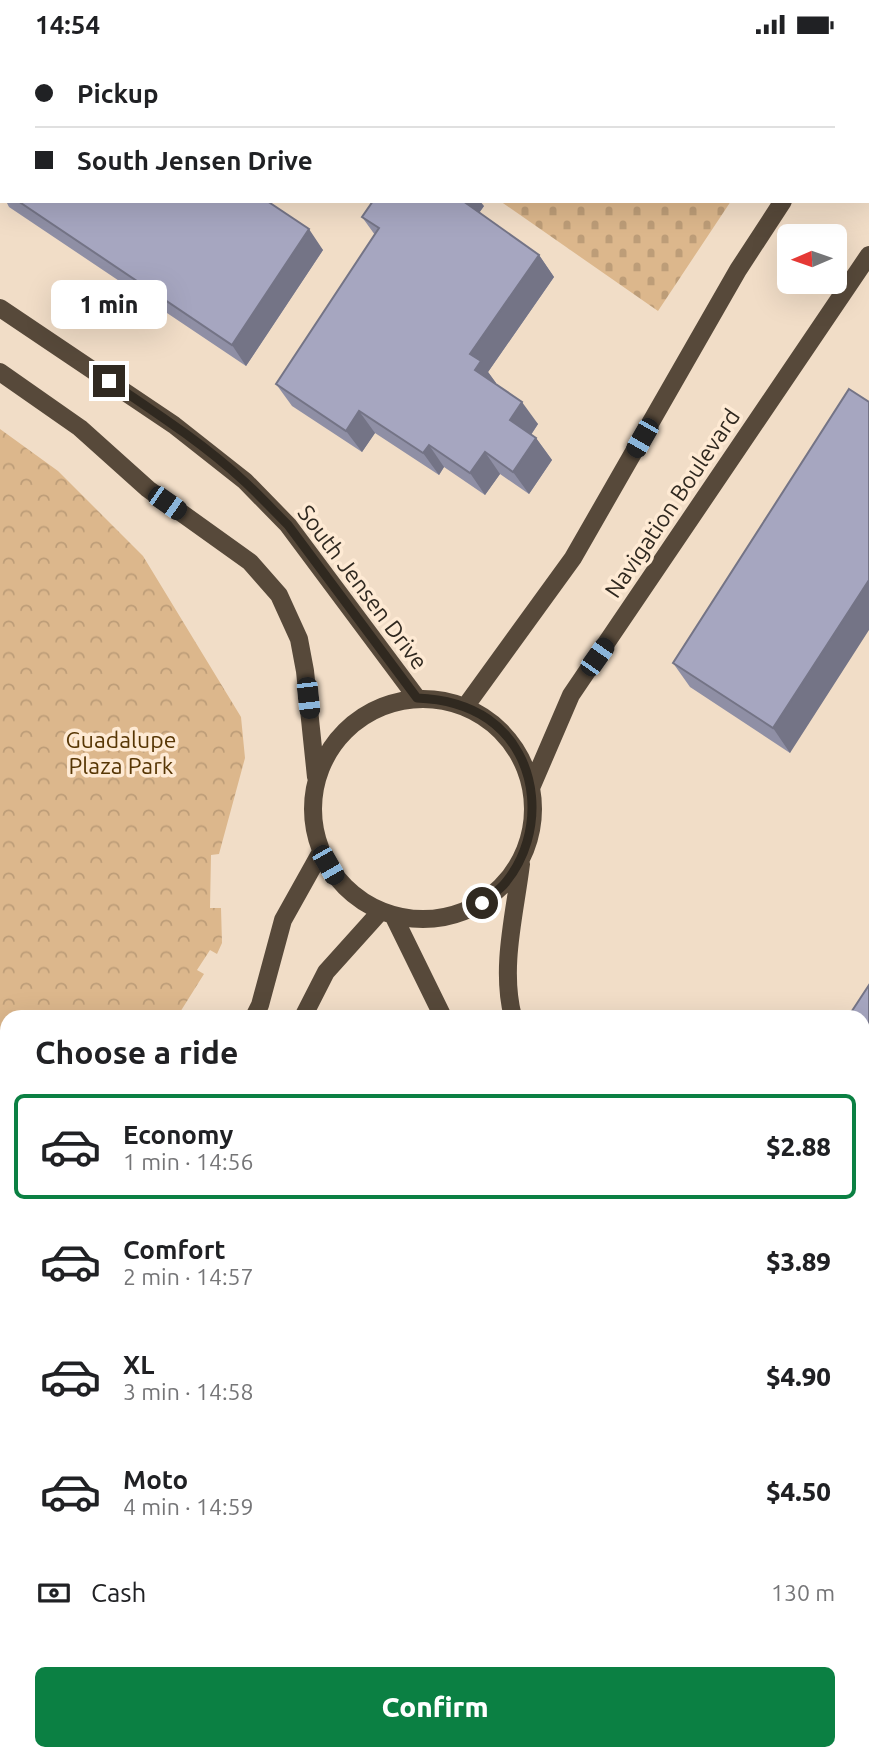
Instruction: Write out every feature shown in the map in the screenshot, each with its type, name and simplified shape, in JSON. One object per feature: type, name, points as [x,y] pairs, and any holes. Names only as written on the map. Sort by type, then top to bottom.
[{"type":"main road","points":[[465,707],[573,558],[738,270],[782,203]]},
{"type":"main road","name":"Navigation Boulevard","points":[[531,788],[571,695],[869,255]]},
{"type":"main road","name":"South Jensen Drive","points":[[0,308],[174,425],[245,481],[288,525],[417,698]]},
{"type":"main road","points":[[0,372],[80,428],[148,489],[250,562],[279,596],[299,639],[316,779]]},
{"type":"main road","points":[[511,1010],[508,966],[522,858],[530,835],[533,812],[531,788],[523,762],[509,739],[489,720],[465,707],[442,699],[417,698],[389,703],[364,714],[343,731],[327,753],[316,779],[312,803],[313,828],[321,852],[335,877],[355,898],[387,914],[424,921],[454,916],[482,903],[505,883],[522,858]]},
{"type":"main road","points":[[258,1010],[283,920],[321,852]]},
{"type":"main road","points":[[307,1010],[326,972],[387,914]]},
{"type":"main road","points":[[387,914],[439,1010]]},
{"type":"green space","points":[[503,203],[730,203],[658,311]]},
{"type":"green space","name":"Guadalupe Plaza Park","points":[[0,429],[58,471],[143,556],[241,717],[245,758],[219,854],[211,855],[210,908],[221,908],[222,943],[217,954],[210,950],[197,970],[204,974],[181,1010],[0,1010]]},
{"type":"building","points":[[21,203],[270,203],[309,229],[232,345]]},
{"type":"building","points":[[372,203],[466,203],[539,255],[470,354],[481,361],[475,370],[522,402],[510,420],[536,438],[513,472],[485,452],[470,473],[429,445],[423,453],[359,411],[346,431],[276,384],[379,228],[362,217]]},
{"type":"building","points":[[849,389],[869,402],[869,580],[773,728],[673,663]]},
{"type":"building","points":[[869,985],[869,1010],[853,1010]]},
{"type":"route","points":[[109,381],[174,425],[245,481],[288,525],[417,698],[442,699],[465,707],[489,720],[509,739],[523,762],[531,788],[533,812],[530,835],[522,858],[505,883],[482,903]]}]
